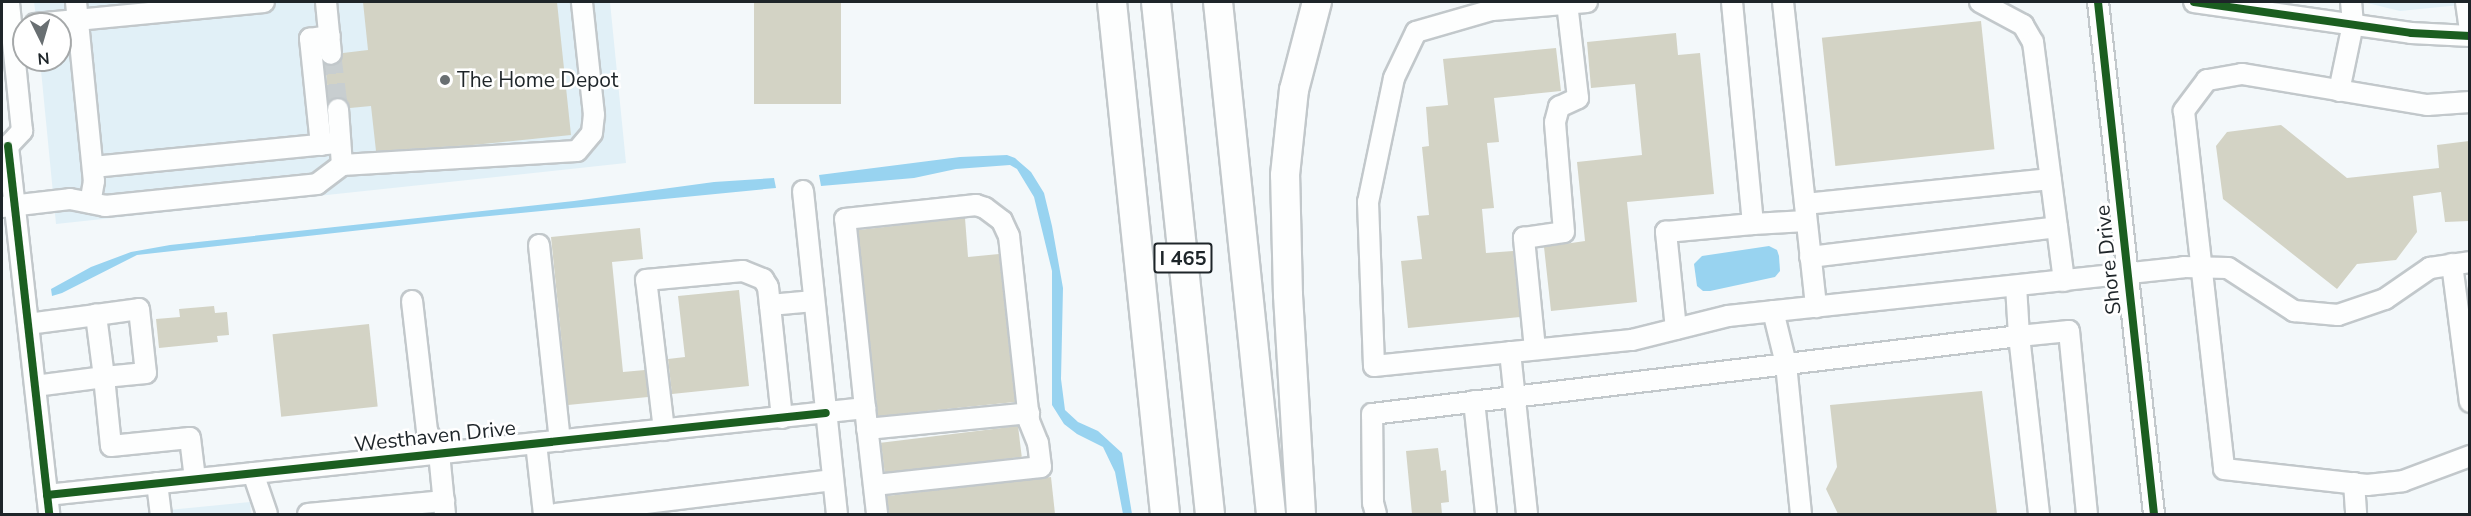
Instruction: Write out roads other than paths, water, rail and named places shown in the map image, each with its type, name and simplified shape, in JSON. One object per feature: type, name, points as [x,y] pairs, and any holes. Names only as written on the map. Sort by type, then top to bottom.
[{"type":"highway","points":[[1101,2],[1123,114]]},
{"type":"highway","points":[[1112,2],[1166,514]]},
{"type":"highway","name":"I 465","points":[[1156,2],[1210,514]]},
{"type":"highway","name":"I 465","points":[[1218,2],[1271,514]]},
{"type":"highway","points":[[1301,514],[1288,295],[1285,175],[1294,90],[1317,2]]},
{"type":"street","points":[[9,2],[12,26]]},
{"type":"street","points":[[90,203],[94,181],[77,11],[264,2]]},
{"type":"street","points":[[326,2],[330,45],[310,39],[330,144],[342,165]]},
{"type":"street","points":[[8,206],[69,199],[105,206],[317,184],[342,165],[577,151],[592,134],[594,115],[582,2]]},
{"type":"street","points":[[1536,350],[1524,238],[1564,232],[1555,122],[1559,107],[1578,98],[1577,2],[1492,10],[1416,32],[1394,78],[1368,202],[1374,366],[1536,350],[1632,340],[1728,316],[2202,267],[2228,268],[2294,311],[2338,315],[2385,299],[2430,268],[2461,263],[2469,402]]},
{"type":"street","points":[[1732,2],[1753,224]]},
{"type":"street","points":[[1783,2],[1816,307]]},
{"type":"street","points":[[1980,2],[2023,25],[2033,42],[2064,281]]},
{"type":"street","name":"Shore Drive","points":[[2098,2],[2154,514]]},
{"type":"street","points":[[2194,2],[2411,33],[2469,33],[2466,2]]},
{"type":"street","points":[[2339,91],[2353,24],[2351,2]]},
{"type":"street","points":[[16,72],[22,131],[4,144],[8,206],[28,324],[50,514]]},
{"type":"street","points":[[2469,102],[2427,105],[2242,74],[2206,80],[2184,111],[2224,469],[2367,485],[2403,481],[2469,456]]},
{"type":"street","points":[[330,144],[338,109]]},
{"type":"street","points":[[93,167],[330,144]]},
{"type":"street","points":[[1676,328],[1665,232],[1753,224],[1806,213],[2051,179]]},
{"type":"street","points":[[803,191],[837,514]]},
{"type":"street","points":[[874,485],[1041,467],[1038,443],[1033,433],[1029,413],[1009,237],[1002,221],[993,213],[976,206],[845,219],[877,514]]},
{"type":"street","points":[[1810,256],[2057,227]]},
{"type":"street","points":[[539,245],[560,441]]},
{"type":"street","points":[[664,430],[646,280],[743,271],[763,279],[768,287],[782,418]]},
{"type":"street","points":[[2016,286],[2019,336],[2038,514]]},
{"type":"street","points":[[308,514],[445,508],[439,453],[427,431],[412,301]]},
{"type":"street","points":[[770,305],[814,301]]},
{"type":"street","points":[[28,324],[138,309],[146,373],[35,386]]},
{"type":"street","points":[[1773,311],[1786,364],[1801,514]]},
{"type":"street","points":[[96,315],[111,446],[190,438],[195,479]]},
{"type":"street","points":[[1376,514],[1373,503],[1372,414],[2019,336],[2069,332],[2087,514]]},
{"type":"street","points":[[1510,352],[1527,514]]},
{"type":"street","points":[[1474,401],[1486,514]]},
{"type":"street","name":"Westhaven Drive","points":[[47,495],[865,408]]},
{"type":"street","points":[[867,429],[1029,413]]},
{"type":"street","points":[[536,443],[544,514]]},
{"type":"street","points":[[253,473],[267,514]]},
{"type":"street","points":[[556,514],[659,508],[833,480]]},
{"type":"street","points":[[157,483],[161,514]]},
{"type":"street","points":[[2354,483],[2356,514]]},
{"type":"water","points":[[1007,155],[1015,158],[1031,172],[1044,193],[1052,226],[1063,288],[1061,379],[1065,410],[1078,422],[1098,431],[1122,453],[1132,514],[1123,514],[1115,472],[1103,447],[1077,434],[1064,424],[1052,405],[1052,271],[1034,197],[1017,169],[1010,165],[956,169],[914,178],[821,186],[819,175],[960,157]]},
{"type":"water","points":[[774,178],[776,188],[469,218],[137,255],[52,296],[51,289],[91,267],[131,252],[170,245],[574,201],[714,182]]},
{"type":"water","points":[[1769,246],[1777,250],[1779,256],[1780,271],[1775,277],[1710,291],[1703,291],[1697,286],[1694,264],[1702,256]]},
{"type":"tunnel","points":[[331,54],[338,109]]},
{"type":"place","name":"The Home Depot","points":[[445,80]]}]
